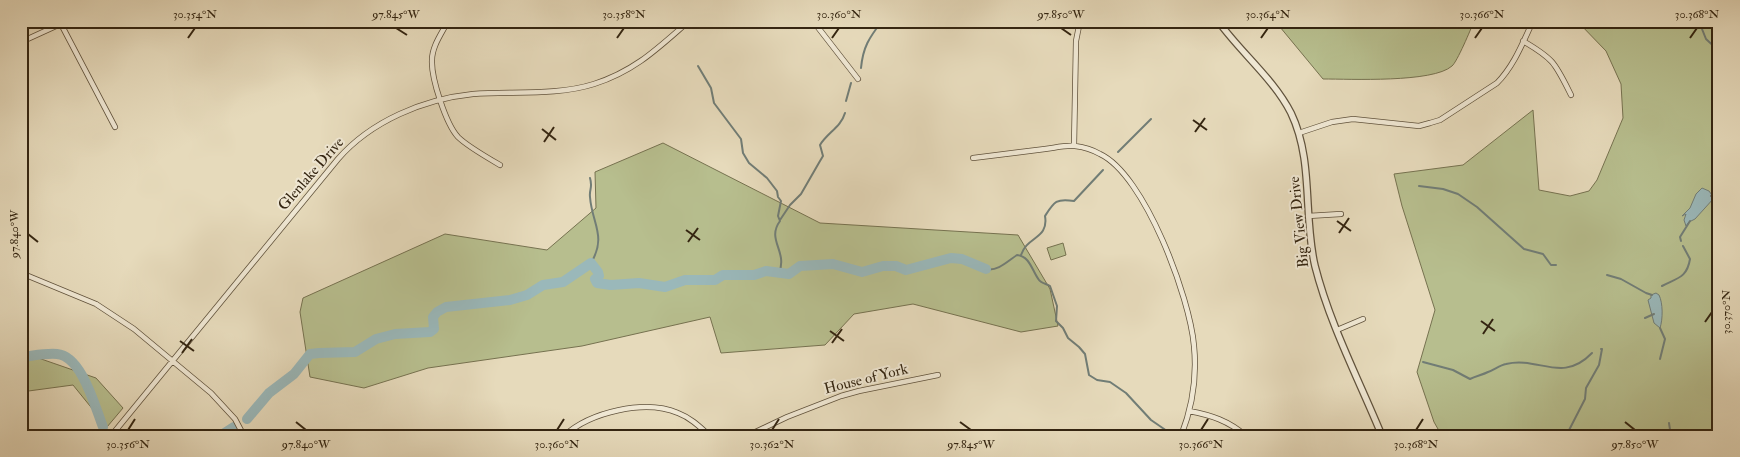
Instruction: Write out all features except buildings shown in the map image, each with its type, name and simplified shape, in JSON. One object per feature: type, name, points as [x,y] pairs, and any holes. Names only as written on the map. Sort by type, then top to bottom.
[{"type":"street","points":[[21,42],[67,21]]},
{"type":"street","points":[[448,21],[434,46],[432,60],[439,100],[458,137],[500,165]]},
{"type":"street","name":"Glenlake Drive","points":[[110,436],[348,148],[364,134],[388,120],[439,100],[473,94],[571,89],[592,84],[626,71],[640,63],[689,21]]},
{"type":"street","points":[[813,21],[858,79]]},
{"type":"street","points":[[1074,146],[1076,41],[1080,21]]},
{"type":"street","name":"Big View Drive","points":[[1218,21],[1281,95],[1292,114],[1299,132],[1305,159],[1308,216],[1315,265],[1326,303],[1382,436]]},
{"type":"street","points":[[1299,132],[1332,122],[1353,119],[1419,126],[1440,120],[1497,83],[1509,69],[1533,21]]},
{"type":"street","points":[[61,24],[115,127]]},
{"type":"street","points":[[1523,41],[1543,53],[1554,63],[1570,95]]},
{"type":"street","points":[[973,158],[1074,146],[1101,154],[1117,164],[1129,179],[1158,230],[1179,282],[1192,328],[1195,368],[1189,411],[1181,436]]},
{"type":"street","points":[[1308,216],[1342,214]]},
{"type":"street","points":[[21,273],[96,304],[134,329],[211,393],[235,419],[244,436]]},
{"type":"street","points":[[1337,330],[1363,319]]},
{"type":"street","name":"House of York","points":[[747,436],[841,396],[938,375]]},
{"type":"street","points":[[564,436],[580,424],[601,415],[622,410],[650,408],[666,409],[684,416],[696,422],[710,436]]},
{"type":"street","points":[[1189,411],[1219,418],[1246,436]]},
{"type":"green space","points":[[1275,21],[1474,21],[1454,63],[1442,71],[1410,78],[1323,79]]},
{"type":"green space","points":[[1577,21],[1719,21],[1719,436],[1442,436],[1434,422],[1417,372],[1435,310],[1402,206],[1394,174],[1463,165],[1533,110],[1539,190],[1570,196],[1589,191],[1597,180],[1623,118],[1621,84],[1606,51]]},
{"type":"green space","points":[[663,143],[820,223],[1018,235],[1050,289],[1058,326],[1021,332],[913,304],[854,314],[825,345],[721,353],[710,317],[582,346],[428,368],[364,388],[310,377],[300,312],[303,298],[445,234],[547,250],[596,208],[595,172]]},
{"type":"green space","points":[[1063,243],[1066,255],[1051,260],[1047,248]]},
{"type":"green space","points":[[21,352],[96,378],[123,408],[107,427],[73,385],[21,392]]},
{"type":"water","points":[[1702,188],[1709,191],[1714,198],[1686,226],[1684,220],[1686,214],[1682,216],[1690,208],[1696,194]]},
{"type":"water","points":[[1656,293],[1659,295],[1662,307],[1660,328],[1654,323],[1648,300],[1651,298],[1651,295]]},
{"type":"waterway","points":[[861,68],[867,43],[882,21]]},
{"type":"waterway","points":[[1705,21],[1702,29],[1706,39],[1719,51]]},
{"type":"waterway","points":[[698,66],[711,88],[714,103],[741,139],[743,153],[749,163],[767,178],[777,191],[781,201],[778,216],[780,221],[775,234],[781,258],[779,273]]},
{"type":"waterway","points":[[846,101],[851,83]]},
{"type":"waterway","points":[[780,220],[790,205],[801,194],[823,156],[820,145],[837,126],[845,113]]},
{"type":"waterway","points":[[1118,152],[1151,119]]},
{"type":"waterway","points":[[1711,196],[1719,161]]},
{"type":"waterway","points":[[1021,255],[1028,244],[1044,229],[1045,216],[1053,204],[1063,200],[1074,201],[1103,170]]},
{"type":"waterway","points":[[590,178],[591,206],[598,237],[596,254],[591,263]]},
{"type":"waterway","points":[[1419,186],[1443,189],[1458,194],[1477,207],[1524,249],[1543,254],[1551,265],[1556,265]]},
{"type":"waterway","points":[[1681,241],[1680,237],[1690,221]]},
{"type":"waterway","points":[[1662,286],[1684,274],[1689,265],[1690,259],[1683,246]]},
{"type":"waterway","points":[[986,269],[994,269],[1017,255],[1025,258],[1040,281],[1050,286],[1057,306],[1056,321],[1063,328],[1068,338],[1085,354],[1089,375],[1097,380],[1110,382],[1126,393],[1151,420],[1167,431]]},
{"type":"waterway","points":[[247,419],[269,393],[294,374],[310,354],[355,352],[376,339],[395,334],[430,332],[434,329],[433,317],[437,312],[446,307],[510,300],[527,295],[543,285],[563,282],[591,263],[598,272],[599,276],[595,279],[597,283],[611,285],[639,283],[665,287],[685,280],[715,280],[723,275],[754,275],[766,271],[789,274],[800,266],[833,264],[862,272],[883,266],[896,266],[906,270],[951,258],[962,259],[986,269]]},
{"type":"waterway","points":[[1607,275],[1621,279],[1652,295]]},
{"type":"waterway","points":[[1645,318],[1654,314]]},
{"type":"waterway","points":[[1660,328],[1665,339],[1660,359]]},
{"type":"waterway","points":[[1566,436],[1585,399],[1586,388],[1599,365],[1601,349]]},
{"type":"waterway","points":[[1423,362],[1453,370],[1470,379],[1504,365],[1518,363],[1560,368],[1571,367],[1592,353]]},
{"type":"waterway","points":[[21,357],[57,354],[66,357],[74,363],[92,396],[103,427]]},
{"type":"waterway","points":[[1669,423],[1671,436]]},
{"type":"waterway","points":[[220,436],[234,427]]}]
